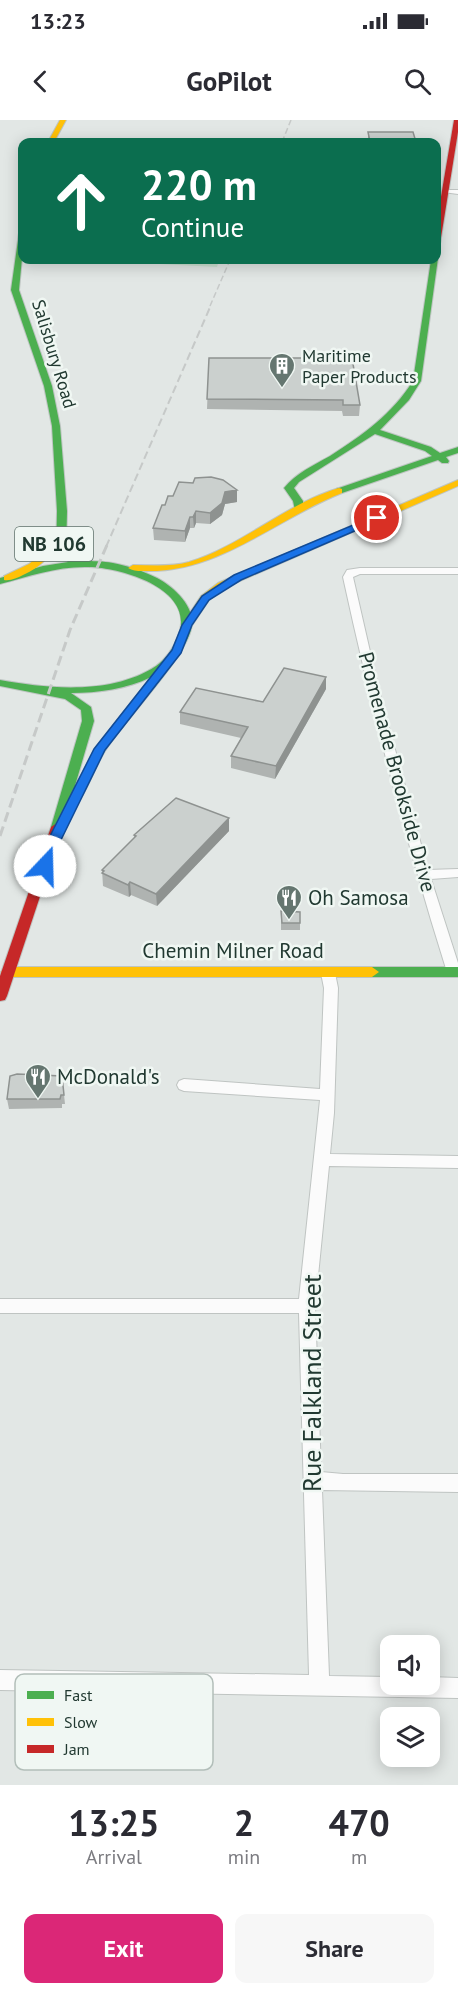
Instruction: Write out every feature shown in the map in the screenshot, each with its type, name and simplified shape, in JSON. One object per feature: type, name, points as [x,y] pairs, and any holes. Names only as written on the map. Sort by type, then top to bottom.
[{"type":"main road","points":[[53,138],[63,120]]},
{"type":"main road","points":[[441,232],[452,191],[458,120]]},
{"type":"main road","name":"Salisbury Road","points":[[18,258],[15,290],[51,396],[56,426],[58,487],[62,511],[61,553],[79,565]]},
{"type":"main road","points":[[298,508],[298,501],[289,488],[296,480],[373,430],[401,407],[417,381],[434,264]]},
{"type":"main road","points":[[373,430],[397,437],[441,456],[447,467],[444,479],[398,509]]},
{"type":"main road","points":[[397,437],[435,438]]},
{"type":"main road","points":[[4,579],[38,569],[79,565],[170,568],[194,563],[298,508],[357,484],[458,450]]},
{"type":"main road","points":[[52,844],[100,749],[182,642],[187,625],[205,598],[222,585],[458,483]]},
{"type":"main road","name":"Salisbury Road","points":[[4,579],[33,567],[51,551],[54,543],[53,501],[58,487]]},
{"type":"main road","points":[[116,568],[148,578],[173,594],[186,614],[187,625]]},
{"type":"main road","points":[[45,693],[93,691],[116,686],[155,669],[170,659]]},
{"type":"main road","points":[[0,683],[77,700],[89,712],[52,844],[0,996]]},
{"type":"main road","name":"Chemin Milner Road","points":[[8,972],[456,972]]},
{"type":"street","name":"Promenade Brookside Drive","points":[[456,571],[351,572],[348,578],[373,691],[423,875],[456,972]]},
{"type":"street","points":[[456,571],[458,584]]},
{"type":"street","points":[[423,875],[458,873]]},
{"type":"street","name":"Rue Falkland Street","points":[[319,1687],[307,1306],[326,1095],[331,988],[328,972]]},
{"type":"street","points":[[184,1085],[326,1095]]},
{"type":"street","points":[[321,1160],[458,1162]]},
{"type":"street","points":[[0,1306],[307,1306]]},
{"type":"street","points":[[311,1480],[343,1483],[458,1483]]},
{"type":"street","points":[[0,1680],[15,1680]]},
{"type":"street","points":[[213,1685],[458,1688]]},
{"type":"green space","points":[[160,264],[218,264],[217,267]]},
{"type":"building","points":[[368,132],[413,132],[415,138],[369,138]]},
{"type":"building","name":"Maritime Paper Products","points":[[209,358],[352,358],[360,405],[343,405],[343,400],[207,399]]},
{"type":"building","points":[[211,477],[223,480],[237,490],[225,492],[222,503],[210,513],[196,511],[193,517],[190,517],[185,531],[153,528],[162,505],[165,505],[168,496],[173,496],[179,482],[193,483],[195,478]]},
{"type":"building","points":[[284,668],[326,677],[276,766],[231,756],[248,727],[180,712],[196,688],[263,702]]},
{"type":"building","points":[[176,798],[229,818],[156,894],[102,873],[104,871],[102,870],[136,836],[134,835]]},
{"type":"building","points":[[281,911],[300,912],[300,923],[282,923]]},
{"type":"building","points":[[17,1074],[62,1076],[64,1095],[61,1095],[60,1099],[7,1099],[10,1076]]},
{"type":"railway","points":[[284,138],[291,120]]},
{"type":"railway","points":[[210,306],[228,264]]},
{"type":"railway","points":[[106,547],[211,305]]},
{"type":"railway","points":[[0,836],[70,630],[107,545]]},
{"type":"traffic: fast","points":[[18,264],[15,290],[48,386],[56,426],[62,511],[61,553],[79,565]]},
{"type":"traffic: fast","points":[[296,480],[364,438],[379,426],[394,413],[417,381],[434,264]]},
{"type":"traffic: fast","points":[[373,430],[428,449],[445,461]]},
{"type":"traffic: fast","points":[[339,491],[458,450]]},
{"type":"traffic: fast","points":[[296,480],[289,488],[298,501],[298,508]]},
{"type":"traffic: fast","points":[[0,581],[21,574],[66,565],[113,566],[135,571],[155,581],[179,602],[186,614],[187,623],[178,650],[160,668],[136,680],[109,687],[79,690],[22,688],[0,683]]},
{"type":"traffic: fast","points":[[78,793],[100,749],[170,659]]},
{"type":"traffic: fast","points":[[45,693],[68,696],[87,709],[88,721],[57,827]]},
{"type":"traffic: fast","points":[[372,972],[458,972]]},
{"type":"traffic: slow","points":[[53,138],[63,120]]},
{"type":"traffic: slow","points":[[187,625],[205,598],[222,585],[458,483]]},
{"type":"traffic: slow","points":[[133,568],[168,568],[194,563],[304,506],[339,491]]},
{"type":"traffic: slow","points":[[8,578],[32,566],[44,556],[52,541],[53,531]]},
{"type":"traffic: slow","points":[[8,972],[372,972]]},
{"type":"traffic: jam","points":[[441,219],[457,120]]},
{"type":"traffic: jam","points":[[0,996],[57,827]]},
{"type":"place","name":"Maritime Paper Products","points":[[282,389]]},
{"type":"place","name":"Oh Samosa","points":[[289,921]]},
{"type":"place","name":"McDonald's","points":[[38,1100]]},
{"type":"route","points":[[45,866],[52,844],[100,749],[177,651],[186,634],[187,625],[205,598],[222,585],[237,578],[377,518]]}]
